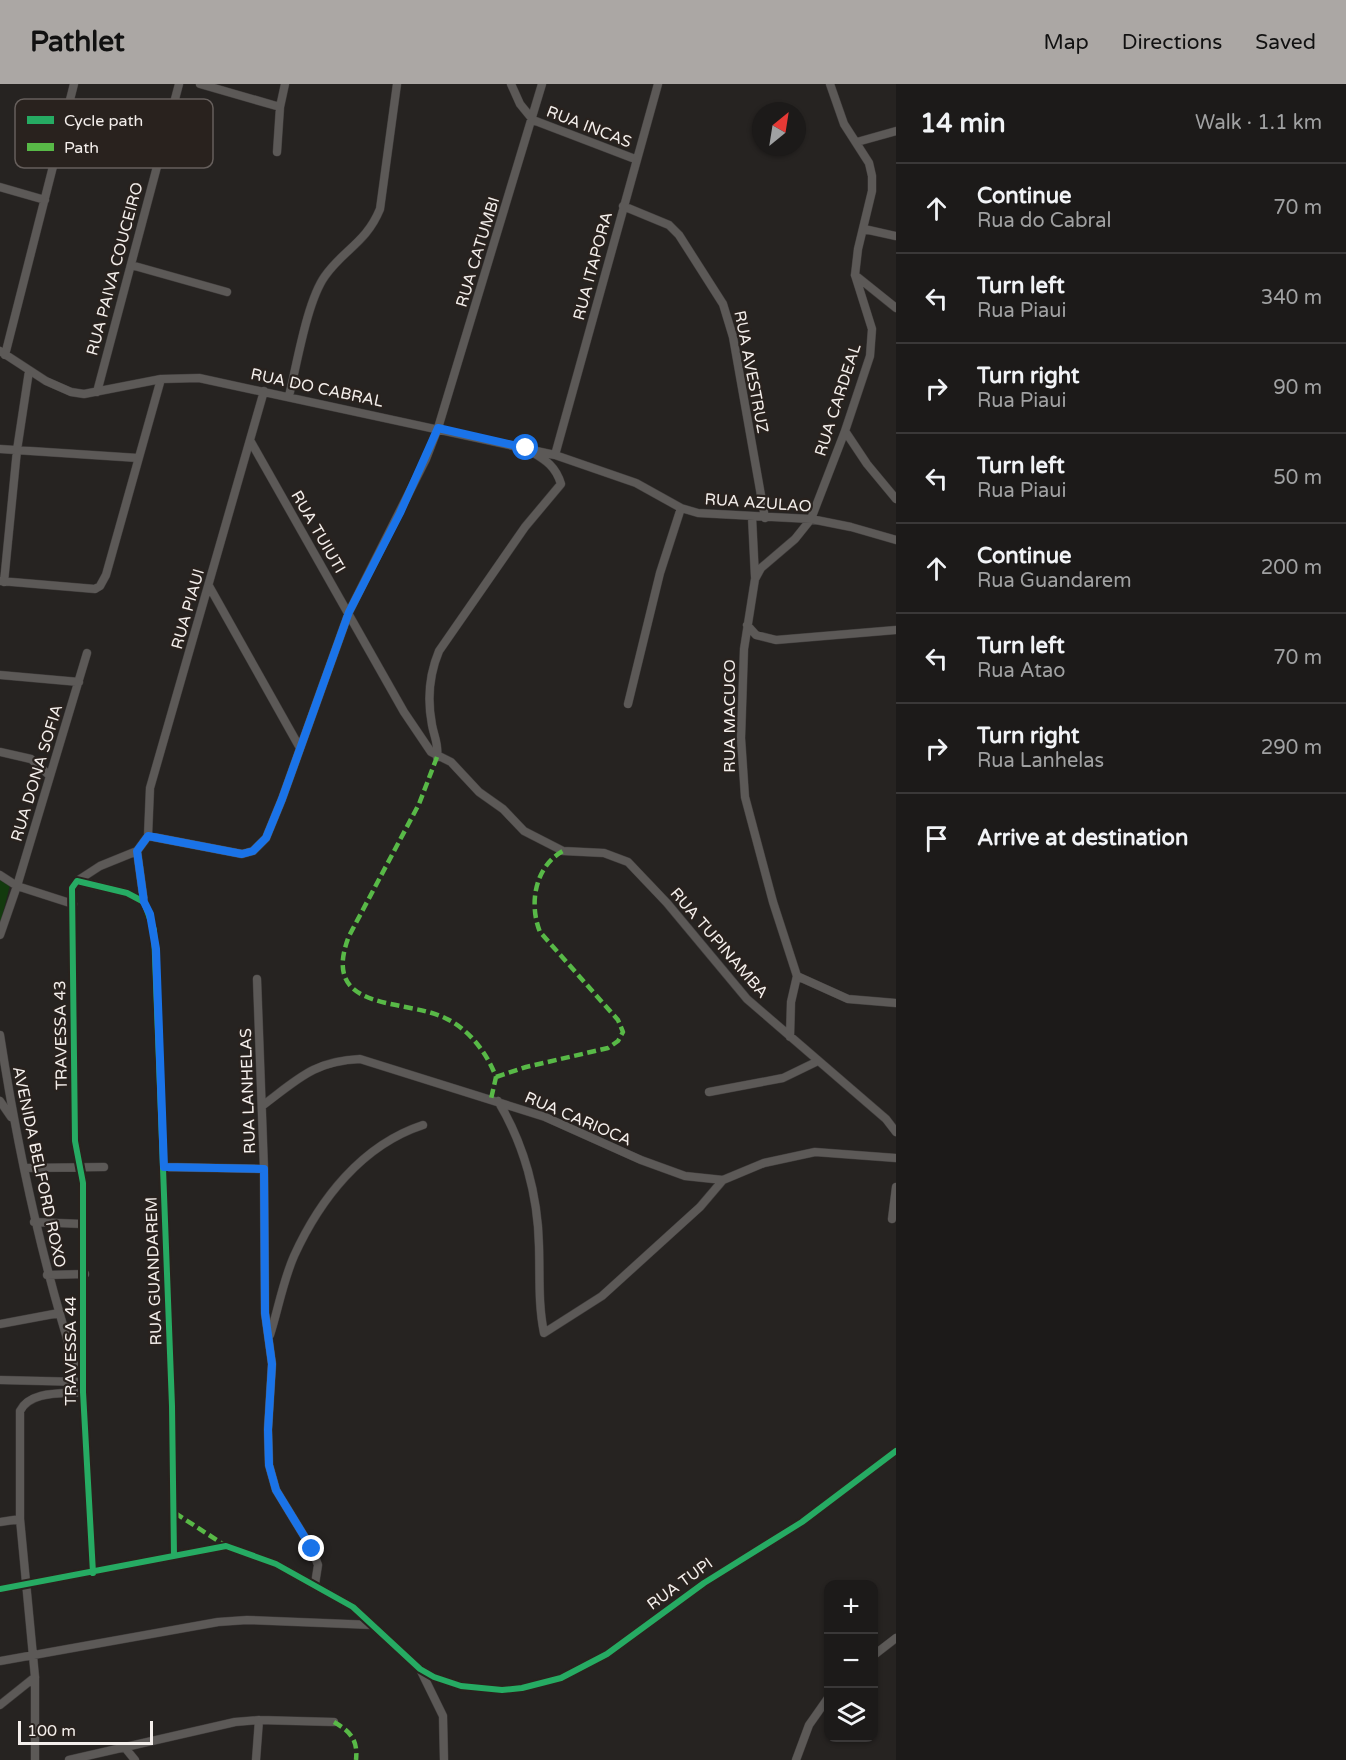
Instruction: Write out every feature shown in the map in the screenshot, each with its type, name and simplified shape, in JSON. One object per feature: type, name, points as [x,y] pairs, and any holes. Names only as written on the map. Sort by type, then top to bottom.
[{"type":"street","points":[[71,99],[75,84]]},
{"type":"street","name":"RUA PAIVA COUCEIRO","points":[[175,99],[179,84]]},
{"type":"street","points":[[200,84],[280,107]]},
{"type":"street","points":[[277,152],[280,107],[285,84]]},
{"type":"street","points":[[289,396],[316,290],[333,266],[364,238],[373,226],[380,209],[397,84]]},
{"type":"street","points":[[511,84],[520,104],[533,120]]},
{"type":"street","name":"RUA CATUMBI","points":[[438,428],[533,120],[542,84]]},
{"type":"street","name":"RUA ITAPORA","points":[[555,455],[658,84]]},
{"type":"street","name":"RUA CARDEAL","points":[[811,519],[845,431],[872,344],[869,316],[862,302],[855,275],[858,249],[872,191],[872,176],[869,163],[844,124],[830,84]]},
{"type":"street","name":"RUA INCAS","points":[[533,120],[636,159]]},
{"type":"street","points":[[857,142],[896,131]]},
{"type":"street","points":[[53,168],[3,353],[28,370],[2,581],[95,590],[100,586],[106,575],[161,379]]},
{"type":"street","name":"RUA PAIVA COUCEIRO","points":[[97,392],[157,168]]},
{"type":"street","points":[[0,187],[45,200]]},
{"type":"street","name":"RUA AVESTRUZ","points":[[623,206],[669,225],[679,235],[723,304],[733,337],[765,518]]},
{"type":"street","points":[[864,229],[896,236]]},
{"type":"street","points":[[131,265],[227,292]]},
{"type":"street","points":[[855,275],[896,308]]},
{"type":"street","name":"RUA DO CABRAL","points":[[28,370],[71,392],[97,392],[161,379],[200,378],[555,455]]},
{"type":"street","name":"RUA PIAUI","points":[[148,836],[150,788],[264,391]]},
{"type":"street","points":[[0,875],[17,886],[73,904],[72,888],[77,881],[100,866],[137,851],[148,836],[242,854],[253,851],[266,838],[349,612],[400,513],[438,428]]},
{"type":"street","points":[[845,431],[867,464],[896,499]]},
{"type":"street","name":"RUA TUIUTI","points":[[251,442],[404,712],[437,757]]},
{"type":"street","points":[[437,757],[439,750],[432,726],[429,701],[431,674],[439,651],[518,536],[561,484],[556,472],[548,462],[526,448]]},
{"type":"street","points":[[0,449],[138,458]]},
{"type":"street","name":"RUA AZULAO","points":[[555,455],[636,483],[681,508],[711,516],[811,519],[852,527],[896,540]]},
{"type":"street","points":[[628,704],[660,573],[681,508]]},
{"type":"street","name":"RUA MACUCO","points":[[752,517],[755,579],[744,649],[741,738],[745,796],[773,902],[797,975]]},
{"type":"street","points":[[755,579],[761,568],[795,539],[811,519]]},
{"type":"street","points":[[209,586],[300,748]]},
{"type":"street","points":[[747,625],[756,635],[776,640],[896,630]]},
{"type":"street","name":"RUA DONA SOFIA","points":[[0,934],[17,886],[87,652]]},
{"type":"street","points":[[0,675],[79,682]]},
{"type":"street","points":[[0,752],[31,759],[50,776]]},
{"type":"street","name":"RUA TUPINAMBA","points":[[437,757],[451,762],[479,792],[502,809],[524,831],[563,851],[604,853],[628,862],[668,903],[747,999],[816,1062],[886,1119],[896,1132]]},
{"type":"street","points":[[137,851],[144,902]]},
{"type":"street","points":[[77,881],[127,894],[144,902]]},
{"type":"street","name":"RUA GUANDAREM","points":[[144,902],[150,914],[156,949],[174,1556]]},
{"type":"street","name":"TRAVESSA 43","points":[[73,904],[75,1141],[80,1165]]},
{"type":"street","points":[[790,1037],[790,1002],[797,975],[848,999],[896,1003]]},
{"type":"street","name":"RUA LANHELAS","points":[[257,979],[264,1169],[265,1313],[270,1338],[269,1465],[276,1490],[312,1549],[318,1565],[315,1584]]},
{"type":"street","name":"AVENIDA BELFORD ROXO","points":[[0,1035],[13,1119],[47,1275],[74,1361],[83,1368]]},
{"type":"street","name":"RUA CARIOCA","points":[[262,1106],[311,1070],[335,1060],[360,1059],[442,1087],[498,1101],[685,1176],[723,1180],[764,1163],[815,1152],[896,1158]]},
{"type":"street","points":[[709,1092],[783,1078],[816,1062]]},
{"type":"street","points":[[0,1101],[13,1119]]},
{"type":"street","points":[[498,1101],[513,1126],[533,1192],[539,1244],[538,1298],[544,1334],[602,1296],[700,1207],[723,1180]]},
{"type":"street","points":[[270,1338],[294,1257],[336,1188],[356,1164],[373,1150],[423,1125]]},
{"type":"street","points":[[24,1168],[80,1165],[104,1167]]},
{"type":"street","name":"TRAVESSA 44","points":[[80,1165],[85,1274],[83,1382],[93,1573]]},
{"type":"street","points":[[164,1167],[264,1169]]},
{"type":"street","points":[[892,1219],[896,1187]]},
{"type":"street","points":[[34,1222],[83,1224]]},
{"type":"street","points":[[47,1275],[85,1274]]},
{"type":"street","points":[[0,1324],[59,1313]]},
{"type":"street","points":[[0,1380],[83,1382]]},
{"type":"street","points":[[35,1760],[35,1677],[20,1519],[20,1411],[23,1405],[36,1397],[84,1392]]},
{"type":"street","name":"RUA TUPI","points":[[420,1669],[461,1686],[502,1690],[551,1681],[583,1667],[607,1654],[728,1567],[802,1522],[896,1451]]},
{"type":"street","points":[[0,1522],[20,1519]]},
{"type":"street","points":[[0,1589],[226,1546],[257,1556],[315,1584],[353,1607],[420,1669],[443,1716],[444,1760]]},
{"type":"street","points":[[0,1661],[218,1622],[258,1620],[374,1625]]},
{"type":"street","points":[[878,1651],[896,1638]]},
{"type":"street","points":[[0,1706],[35,1677]]},
{"type":"street","points":[[796,1760],[809,1725],[824,1704]]},
{"type":"street","points":[[69,1760],[126,1749],[215,1726],[260,1720],[334,1722]]},
{"type":"street","points":[[256,1760],[260,1720]]},
{"type":"street","points":[[126,1749],[135,1760]]},
{"type":"green space","points":[[0,879],[10,885],[0,925]]},
{"type":"marked path","points":[[437,757],[419,804],[349,936],[343,961],[346,978],[355,991],[389,1004],[428,1012],[445,1018],[462,1028],[488,1059],[496,1077],[491,1099]]},
{"type":"marked path","points":[[496,1077],[526,1067],[608,1048],[618,1041],[623,1032],[618,1020],[540,932],[535,910],[536,887],[546,867],[563,851]]},
{"type":"marked path","points":[[175,1513],[226,1546]]},
{"type":"marked path","points":[[334,1722],[352,1737],[356,1747],[356,1760]]},
{"type":"cycle path","points":[[93,1573],[83,1392],[83,1183],[75,1141],[72,888],[77,881],[127,893],[144,902],[154,930],[172,1406],[174,1556]]},
{"type":"cycle path","points":[[0,1589],[226,1546],[276,1564],[353,1607],[420,1669],[434,1677],[461,1686],[502,1690],[522,1688],[561,1678],[607,1654],[704,1583],[802,1522],[896,1451]]},
{"type":"route","points":[[312,1549],[276,1490],[269,1465],[268,1430],[272,1364],[265,1313],[264,1169],[164,1167],[156,949],[150,914],[144,902],[137,851],[148,836],[242,854],[260,846],[266,838],[282,799],[349,612],[400,513],[438,428],[526,448]]}]
